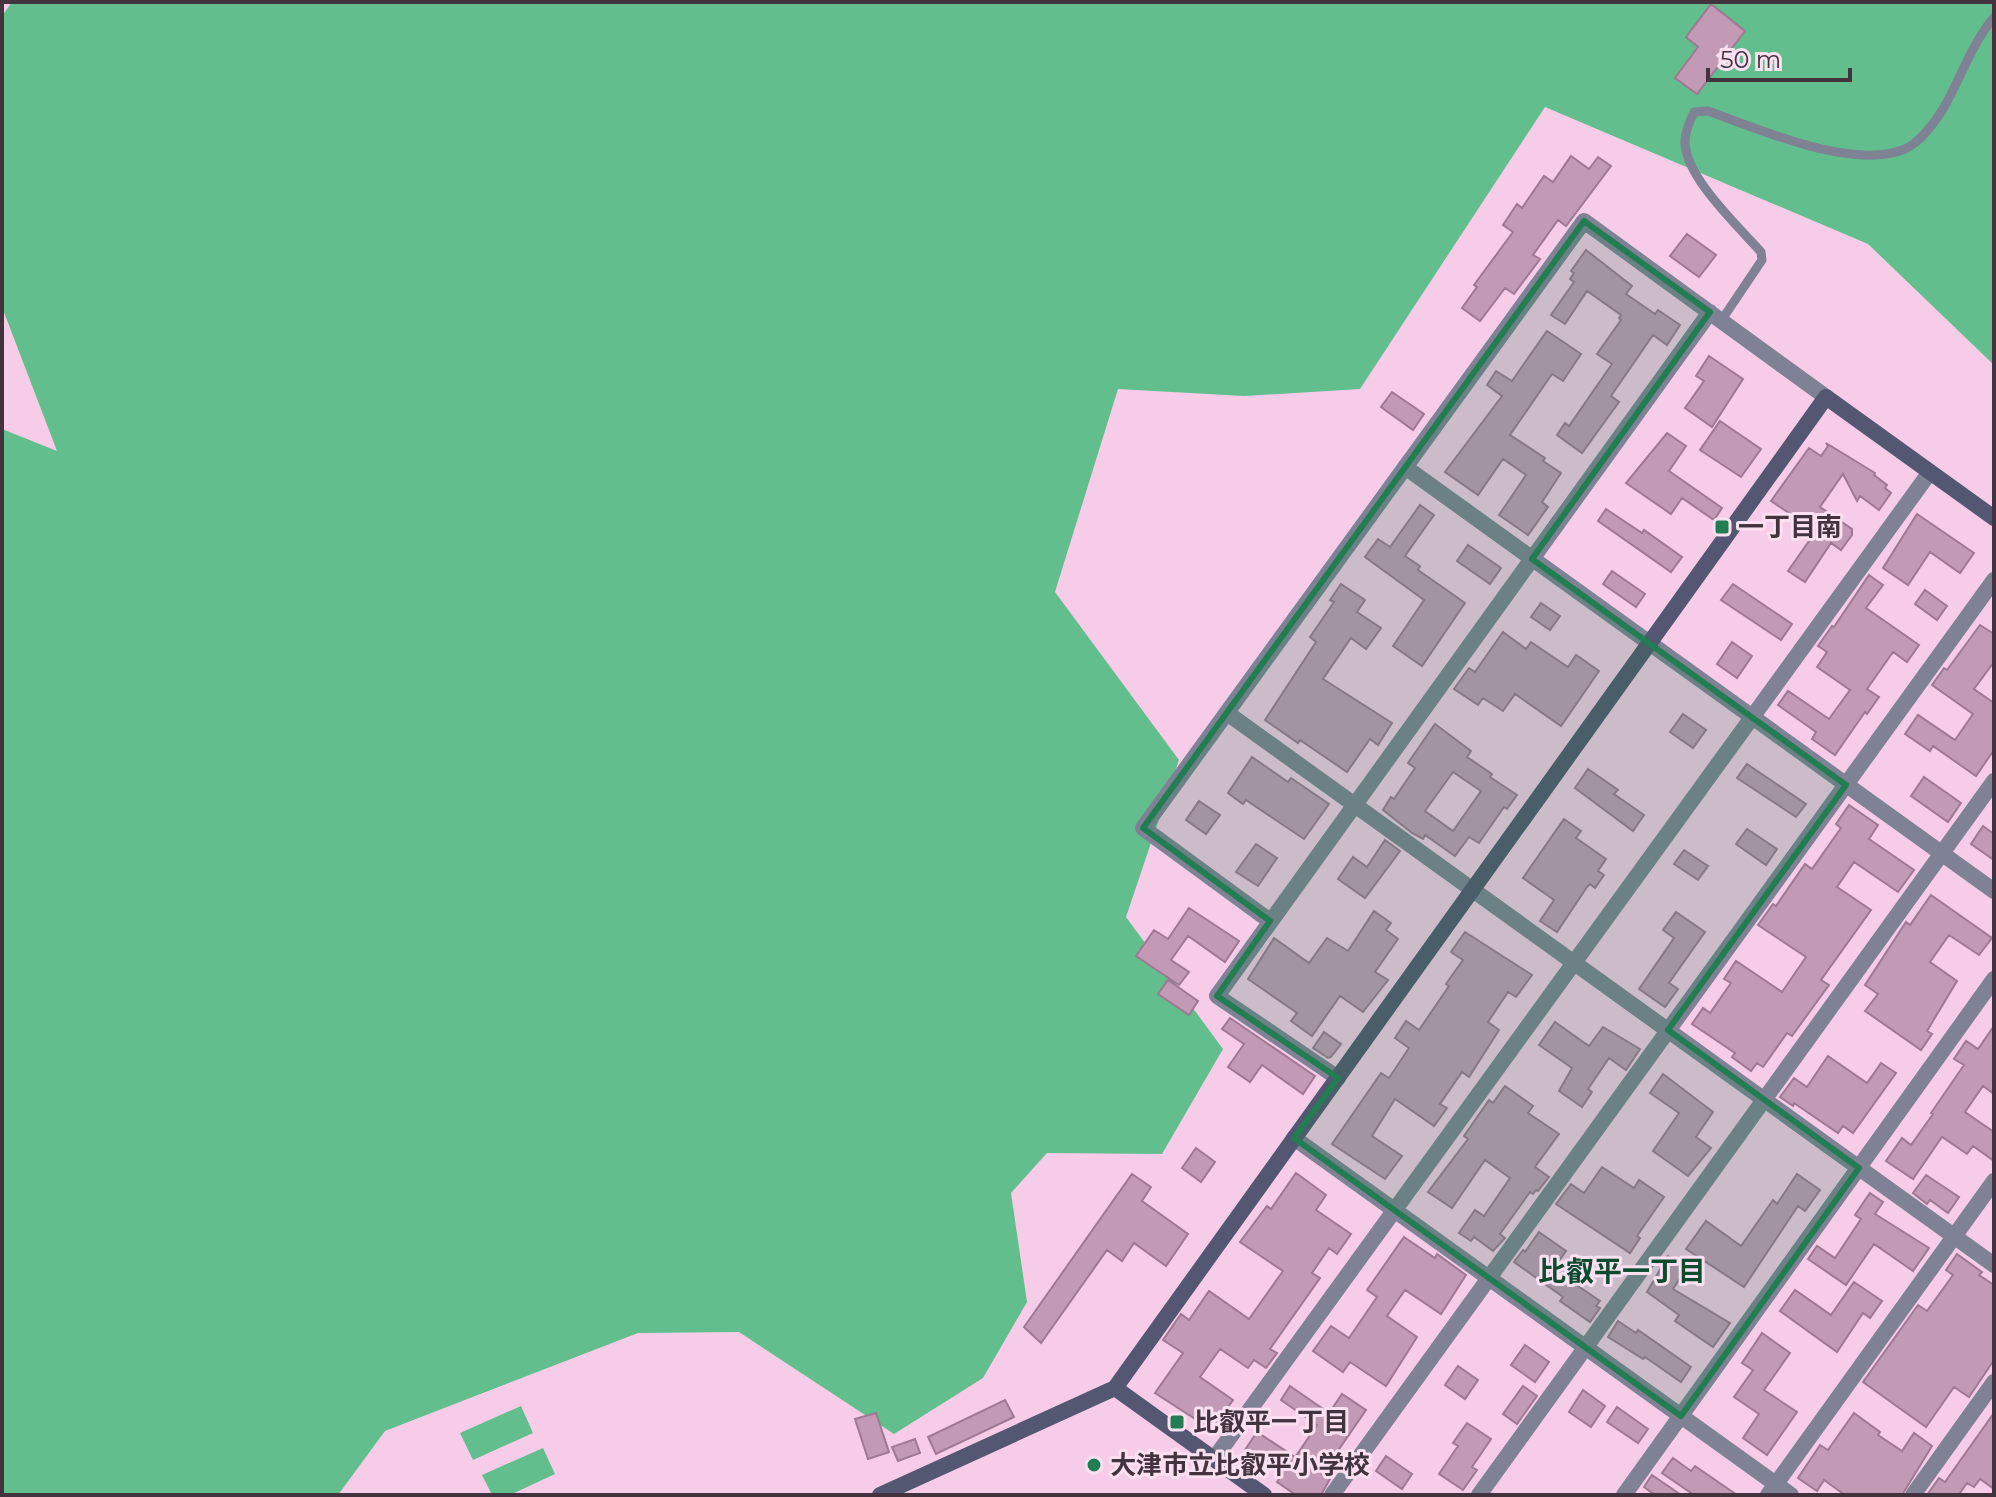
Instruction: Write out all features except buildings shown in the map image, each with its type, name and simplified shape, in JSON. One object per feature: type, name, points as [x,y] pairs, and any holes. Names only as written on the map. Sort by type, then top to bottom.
[{"type":"street","points":[[1270,921],[1143,828],[1584,221],[1994,518]]},
{"type":"street","points":[[1338,1078],[1217,996],[1532,559],[1716,317]]},
{"type":"street","points":[[880,1495],[1115,1388],[1826,397]]},
{"type":"street","points":[[1405,467],[1994,891]]},
{"type":"street","points":[[1214,1459],[1930,472]]},
{"type":"street","points":[[1332,1495],[1994,580]]},
{"type":"street","points":[[1227,713],[1994,1265]]},
{"type":"street","points":[[1479,1495],[1994,781]]},
{"type":"street","points":[[1624,1495],[1994,979]]},
{"type":"street","points":[[1294,1138],[1681,1416],[1772,1490],[1791,1495]]},
{"type":"street","points":[[1772,1490],[1994,1181]]},
{"type":"street","points":[[1913,1495],[1994,1382]]},
{"type":"street","points":[[1115,1388],[1264,1495]]},
{"type":"lane","points":[[1716,317],[1762,260],[1761,252],[1695,174],[1684,144],[1694,112],[1708,111],[1825,151],[1876,154],[1906,149],[1926,132],[1942,109],[1976,41],[1994,17]]},
{"type":"highlighted area","points":[[1584,221],[1710,312],[1532,559],[1846,785],[1668,1030],[1859,1168],[1681,1416],[1294,1138],[1338,1078],[1217,996],[1270,921],[1143,828]]},
{"type":"green space","points":[[12,2],[1994,2],[1994,365],[1868,244],[1545,107],[1360,389],[1244,396],[1118,389],[1055,592],[1179,760],[1126,917],[1223,1049],[1162,1154],[1047,1153],[1011,1193],[1027,1302],[983,1378],[894,1434],[739,1332],[638,1333],[385,1431],[338,1495],[2,1495],[2,429],[57,451],[2,307],[2,16]]},
{"type":"green space","points":[[521,1406],[533,1433],[473,1460],[460,1433]]},
{"type":"green space","points":[[543,1448],[555,1474],[510,1495],[492,1495],[482,1475]]},
{"type":"place","name":"一丁目南","points":[[1722,527]]},
{"type":"place","name":"比叡平一丁目","points":[[1177,1422]]},
{"type":"place","name":"大津市立比叡平小学校","points":[[1094,1465]]},
{"type":"district","name":"比叡平一丁目","points":[[1622,1271]]}]
